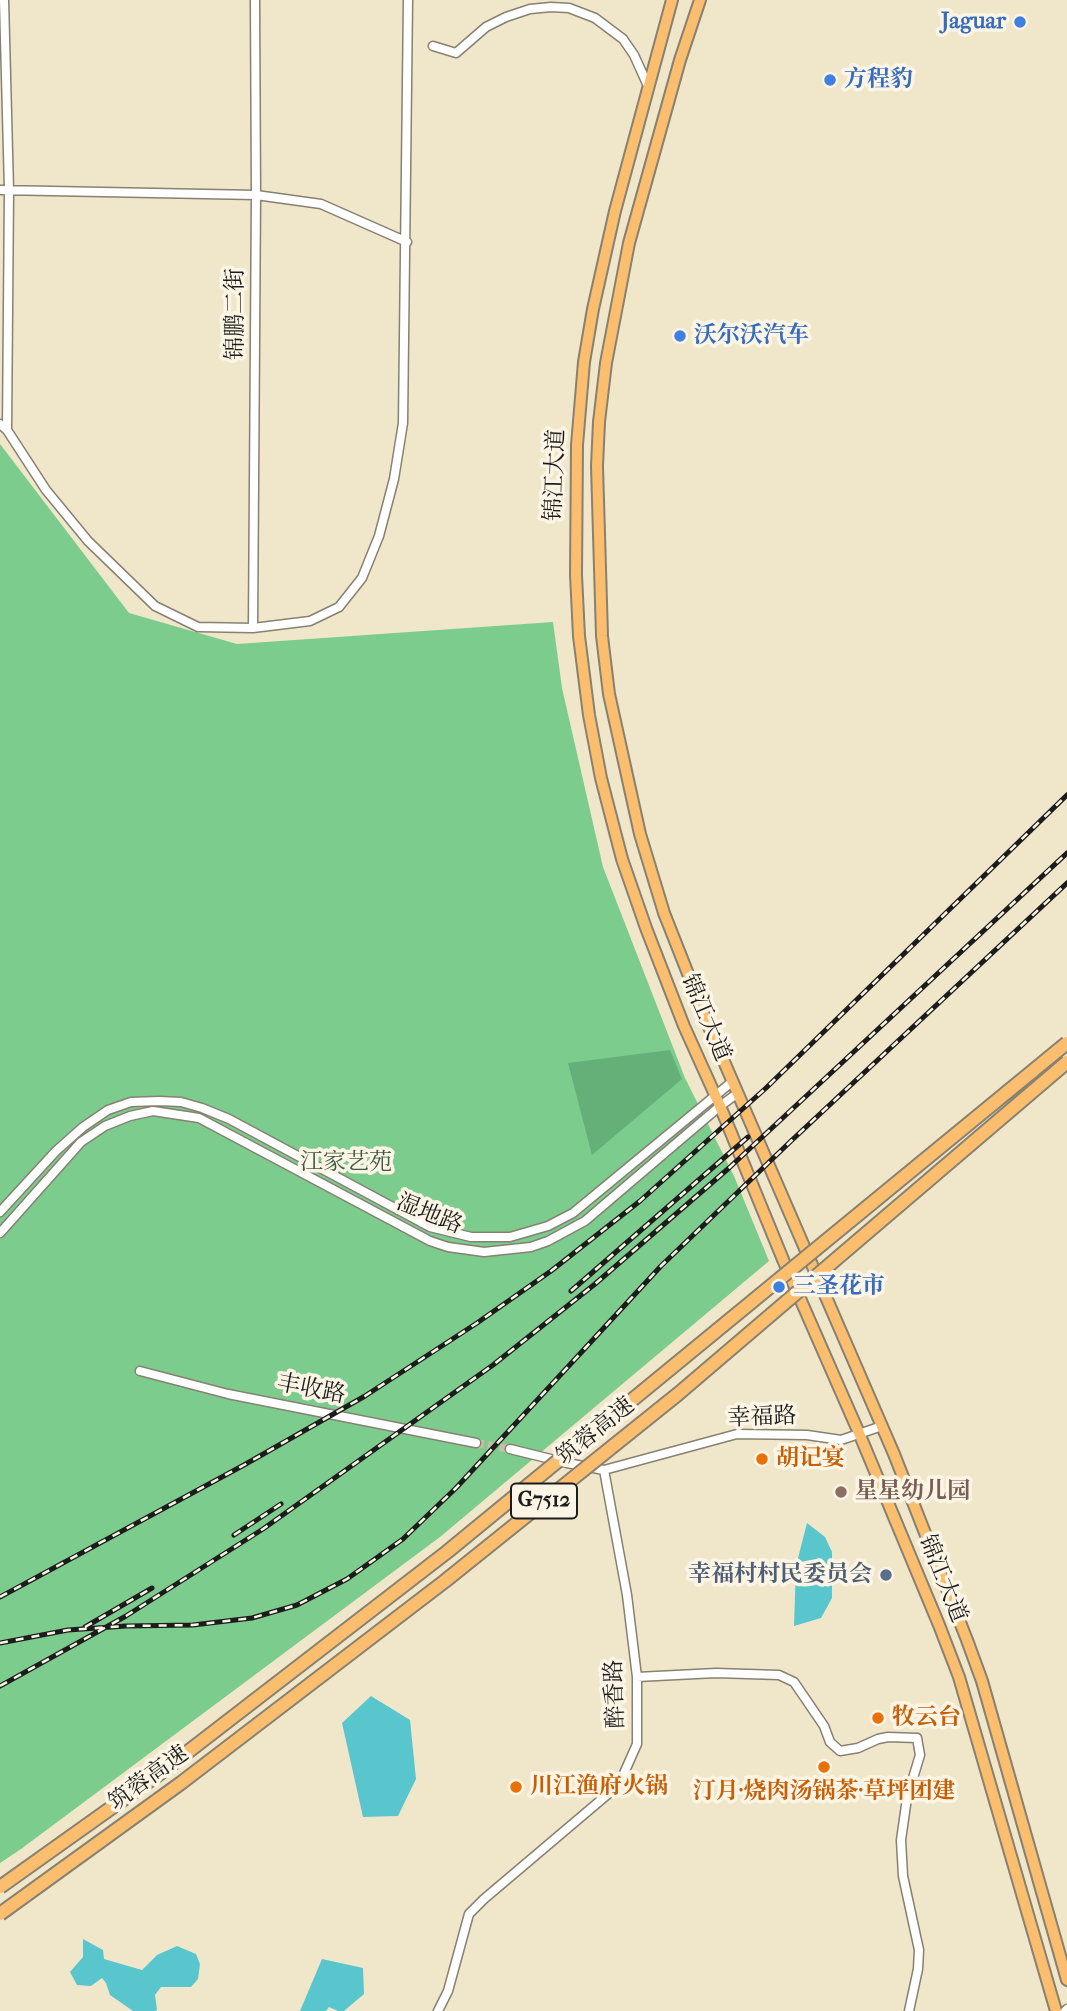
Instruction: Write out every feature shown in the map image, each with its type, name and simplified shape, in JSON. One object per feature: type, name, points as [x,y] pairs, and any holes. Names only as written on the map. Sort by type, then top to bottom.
[{"type":"highway","name":"筑蓉高速","points":[[0,1887],[163,1771],[447,1552],[1067,1043]]},
{"type":"highway","name":"筑蓉高速","points":[[0,1914],[181,1783],[445,1581],[678,1394],[1067,1062]]},
{"type":"main road","name":"锦江大道","points":[[672,0],[610,232],[584,362],[576,457],[576,563],[579,636],[589,715],[601,778],[622,859],[684,1026],[859,1433],[959,1677],[1056,2011]]},
{"type":"main road","name":"锦江大道","points":[[700,0],[680,60],[629,243],[608,350],[599,422],[597,466],[602,636],[609,694],[640,835],[664,913],[709,1027],[881,1426],[982,1681],[1067,1980]]},
{"type":"street","points":[[4,0],[4,427],[46,490],[88,541],[155,606],[198,627],[253,628],[310,621],[339,607],[362,578],[379,536],[394,479],[403,423],[408,0]]},
{"type":"street","name":"锦鹏二街","points":[[253,628],[255,0]]},
{"type":"street","points":[[433,46],[456,53],[486,27],[506,18],[530,9],[569,8],[595,18],[623,39],[634,55],[649,88]]},
{"type":"street","points":[[4,190],[256,194],[321,204],[407,242]]},
{"type":"street","name":"湿地路","points":[[0,1212],[56,1152],[91,1121],[108,1110],[131,1102],[174,1102],[202,1108],[229,1119],[429,1227],[471,1237],[510,1237],[548,1226],[573,1213],[733,1081]]},
{"type":"street","name":"湿地路","points":[[0,1233],[81,1142],[105,1126],[153,1111],[199,1118],[411,1232],[448,1247],[484,1252],[531,1247],[585,1221],[738,1093]]},
{"type":"street","points":[[174,1102],[176,1113]]},
{"type":"street","points":[[353,1201],[359,1190]]},
{"type":"street","name":"丰收路","points":[[140,1371],[228,1394],[476,1443]]},
{"type":"street","name":"幸福路","points":[[604,1469],[737,1434],[807,1435],[841,1440],[881,1426]]},
{"type":"street","points":[[510,1450],[604,1469]]},
{"type":"street","name":"醉香路","points":[[438,2011],[447,1991],[469,1914],[608,1794],[621,1780],[637,1744],[637,1677],[627,1595],[604,1469]]},
{"type":"street","points":[[637,1677],[716,1673],[779,1675],[794,1682],[824,1726],[830,1742],[840,1751],[858,1748],[888,1737],[917,1738],[920,1755],[907,1798],[901,1840],[904,1876],[919,1950],[909,2011]]},
{"type":"green space","name":"江家艺苑","points":[[0,444],[129,613],[237,644],[553,622],[562,688],[603,867],[685,1078],[734,1176],[769,1261],[440,1537],[0,1863]]},
{"type":"green space","points":[[670,1050],[682,1079],[592,1155],[568,1063]]},
{"type":"water","points":[[807,1523],[825,1537],[832,1552],[832,1598],[821,1618],[794,1626],[796,1566]]},
{"type":"water","points":[[371,1696],[410,1720],[416,1779],[398,1816],[363,1817],[342,1723]]},
{"type":"water","points":[[83,1939],[103,1950],[104,1959],[142,1970],[157,1955],[177,1946],[196,1954],[200,1964],[198,1979],[191,1987],[161,1987],[155,1995],[155,2011],[133,2011],[110,1995],[102,1978],[91,1986],[77,1985],[70,1972],[83,1957]]},
{"type":"water","points":[[322,1959],[363,1968],[364,1994],[344,2011],[329,2007],[326,2011],[300,2011]]},
{"type":"tunnel","points":[[476,1443],[510,1449]]},
{"type":"railway","points":[[0,1597],[365,1396],[551,1271],[640,1201],[766,1088],[1067,795]]},
{"type":"railway","points":[[0,1686],[126,1616],[263,1529],[493,1365],[595,1284],[729,1168],[1067,853]]},
{"type":"railway","points":[[0,1643],[68,1630],[193,1625],[252,1618],[297,1605],[347,1579],[403,1539],[456,1488],[661,1266],[1067,883]]},
{"type":"railway","points":[[571,1291],[748,1137]]},
{"type":"railway","points":[[234,1535],[281,1504]]},
{"type":"railway","points":[[85,1627],[152,1588]]},
{"type":"place","name":"Jaguar","points":[[1020,22]]},
{"type":"place","name":"方程豹","points":[[830,80]]},
{"type":"place","name":"沃尔沃汽车","points":[[680,336]]},
{"type":"place","name":"三圣花市","points":[[779,1287]]},
{"type":"place","name":"胡记宴","points":[[762,1459]]},
{"type":"place","name":"星星幼儿园","points":[[841,1492]]},
{"type":"place","name":"幸福村村民委员会","points":[[886,1575]]},
{"type":"place","name":"牧云台","points":[[878,1718]]},
{"type":"place","name":"汀月·烧肉汤锅茶·草坪团建","points":[[824,1767]]},
{"type":"place","name":"川江渔府火锅","points":[[516,1787]]}]
